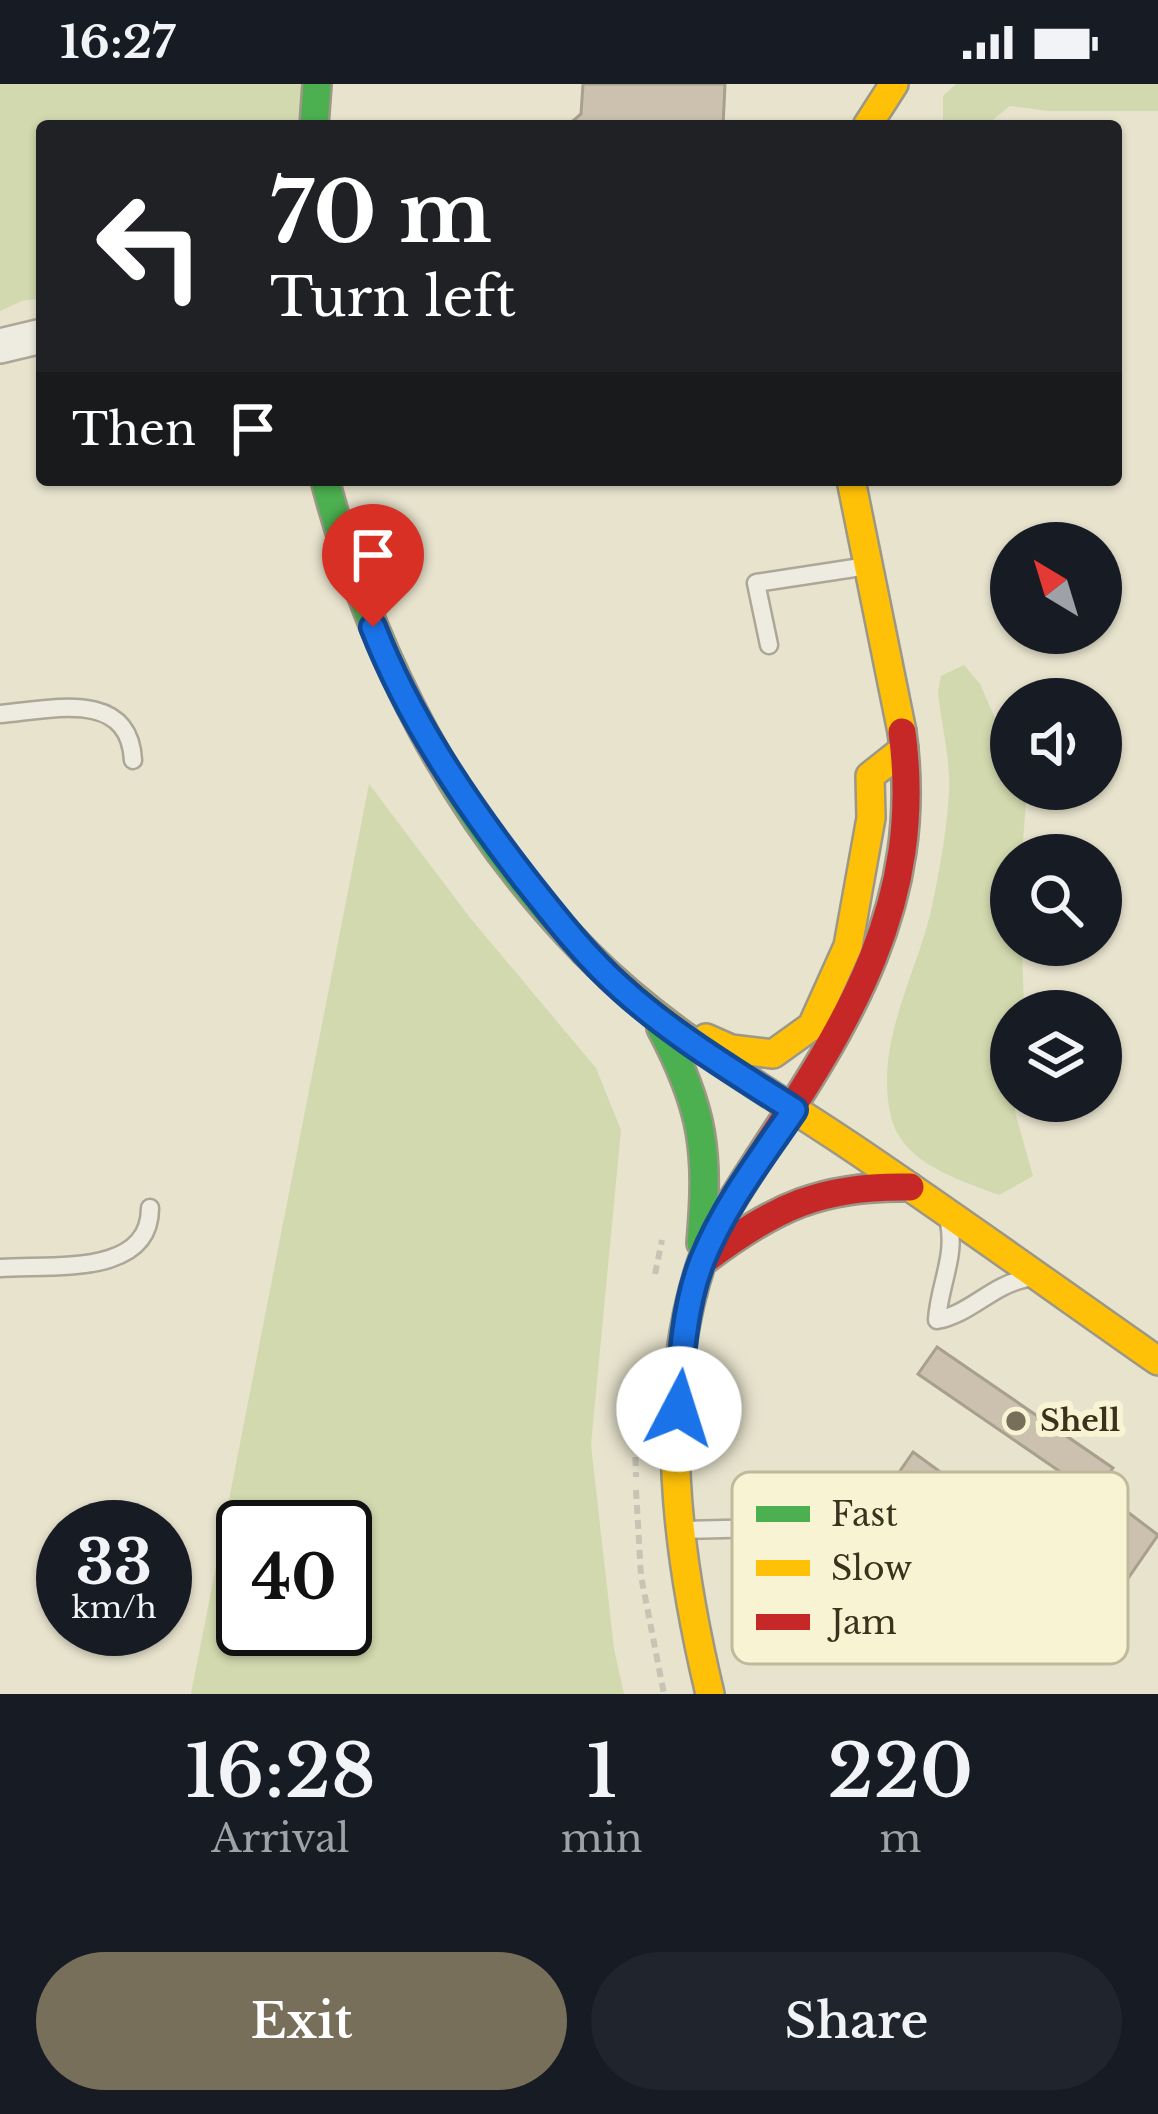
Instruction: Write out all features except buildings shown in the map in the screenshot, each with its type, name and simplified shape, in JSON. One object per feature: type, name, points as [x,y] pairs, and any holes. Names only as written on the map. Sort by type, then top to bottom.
[{"type":"street","points":[[314,120],[317,84]]},
{"type":"street","points":[[871,120],[894,84]]},
{"type":"street","points":[[0,346],[36,337]]},
{"type":"street","points":[[326,486],[332,516],[387,662],[430,744],[481,822],[619,987],[697,1049],[911,1187],[1158,1361]]},
{"type":"street","points":[[700,1268],[736,1195],[838,1042],[881,936],[904,813],[904,749],[852,486]]},
{"type":"street","points":[[653,1014],[731,1048],[773,1054],[812,1026],[848,946],[871,818],[870,776],[904,749]]},
{"type":"street","points":[[653,1014],[683,1069],[705,1130],[700,1268],[685,1333],[677,1434],[682,1530],[710,1694]]},
{"type":"street","points":[[700,1268],[755,1224],[814,1194],[860,1185],[911,1187]]},
{"type":"lane","points":[[769,645],[756,583],[868,566]]},
{"type":"lane","points":[[0,714],[90,708],[124,727],[133,760]]},
{"type":"lane","points":[[0,1268],[91,1262],[122,1255],[143,1239],[150,1208]]},
{"type":"lane","points":[[945,1211],[952,1247],[939,1290],[937,1320],[953,1317],[995,1288],[1039,1276]]},
{"type":"lane","points":[[682,1530],[732,1529]]},
{"type":"green space","points":[[0,84],[327,84],[321,120],[36,120],[36,299],[0,311]]},
{"type":"green space","points":[[956,84],[1158,84],[1158,111],[1048,111],[1010,106],[992,120],[943,120],[943,96]]},
{"type":"green space","points":[[964,665],[990,707],[990,810],[1025,810],[1024,834],[990,834],[990,966],[1023,966],[1023,990],[990,990],[990,1122],[1018,1122],[1033,1176],[999,1195],[935,1168],[907,1147],[891,1117],[887,1090],[892,1038],[931,911],[946,822],[949,767],[938,692],[941,676]]},
{"type":"green space","points":[[369,784],[471,919],[596,1068],[621,1130],[591,1445],[614,1649],[624,1694],[191,1694],[216,1566],[216,1656],[372,1656],[372,1500],[229,1500]]},
{"type":"traffic: fast","points":[[314,120],[317,84]]},
{"type":"traffic: fast","points":[[327,486],[367,609],[424,733],[497,848],[585,952]]},
{"type":"traffic: fast","points":[[661,1028],[687,1083],[700,1132],[701,1243]]},
{"type":"traffic: slow","points":[[871,120],[894,84]]},
{"type":"traffic: slow","points":[[852,486],[902,732]]},
{"type":"traffic: slow","points":[[706,1038],[731,1049],[773,1054],[812,1026],[848,946],[871,818],[870,776],[904,749]]},
{"type":"traffic: slow","points":[[585,952],[680,1033],[889,1172],[1158,1361]]},
{"type":"traffic: slow","points":[[710,1694],[681,1533],[675,1424],[679,1370],[701,1264],[759,1158]]},
{"type":"traffic: jam","points":[[759,1158],[849,1009],[890,907],[902,852],[906,794],[902,732]]},
{"type":"traffic: jam","points":[[706,1259],[801,1203],[851,1190],[910,1187]]},
{"type":"place","name":"Shell","points":[[1016,1421]]},
{"type":"route","points":[[373,627],[430,744],[481,822],[565,928],[619,987],[697,1049],[794,1110],[736,1195],[702,1262],[685,1333],[679,1409]]}]
